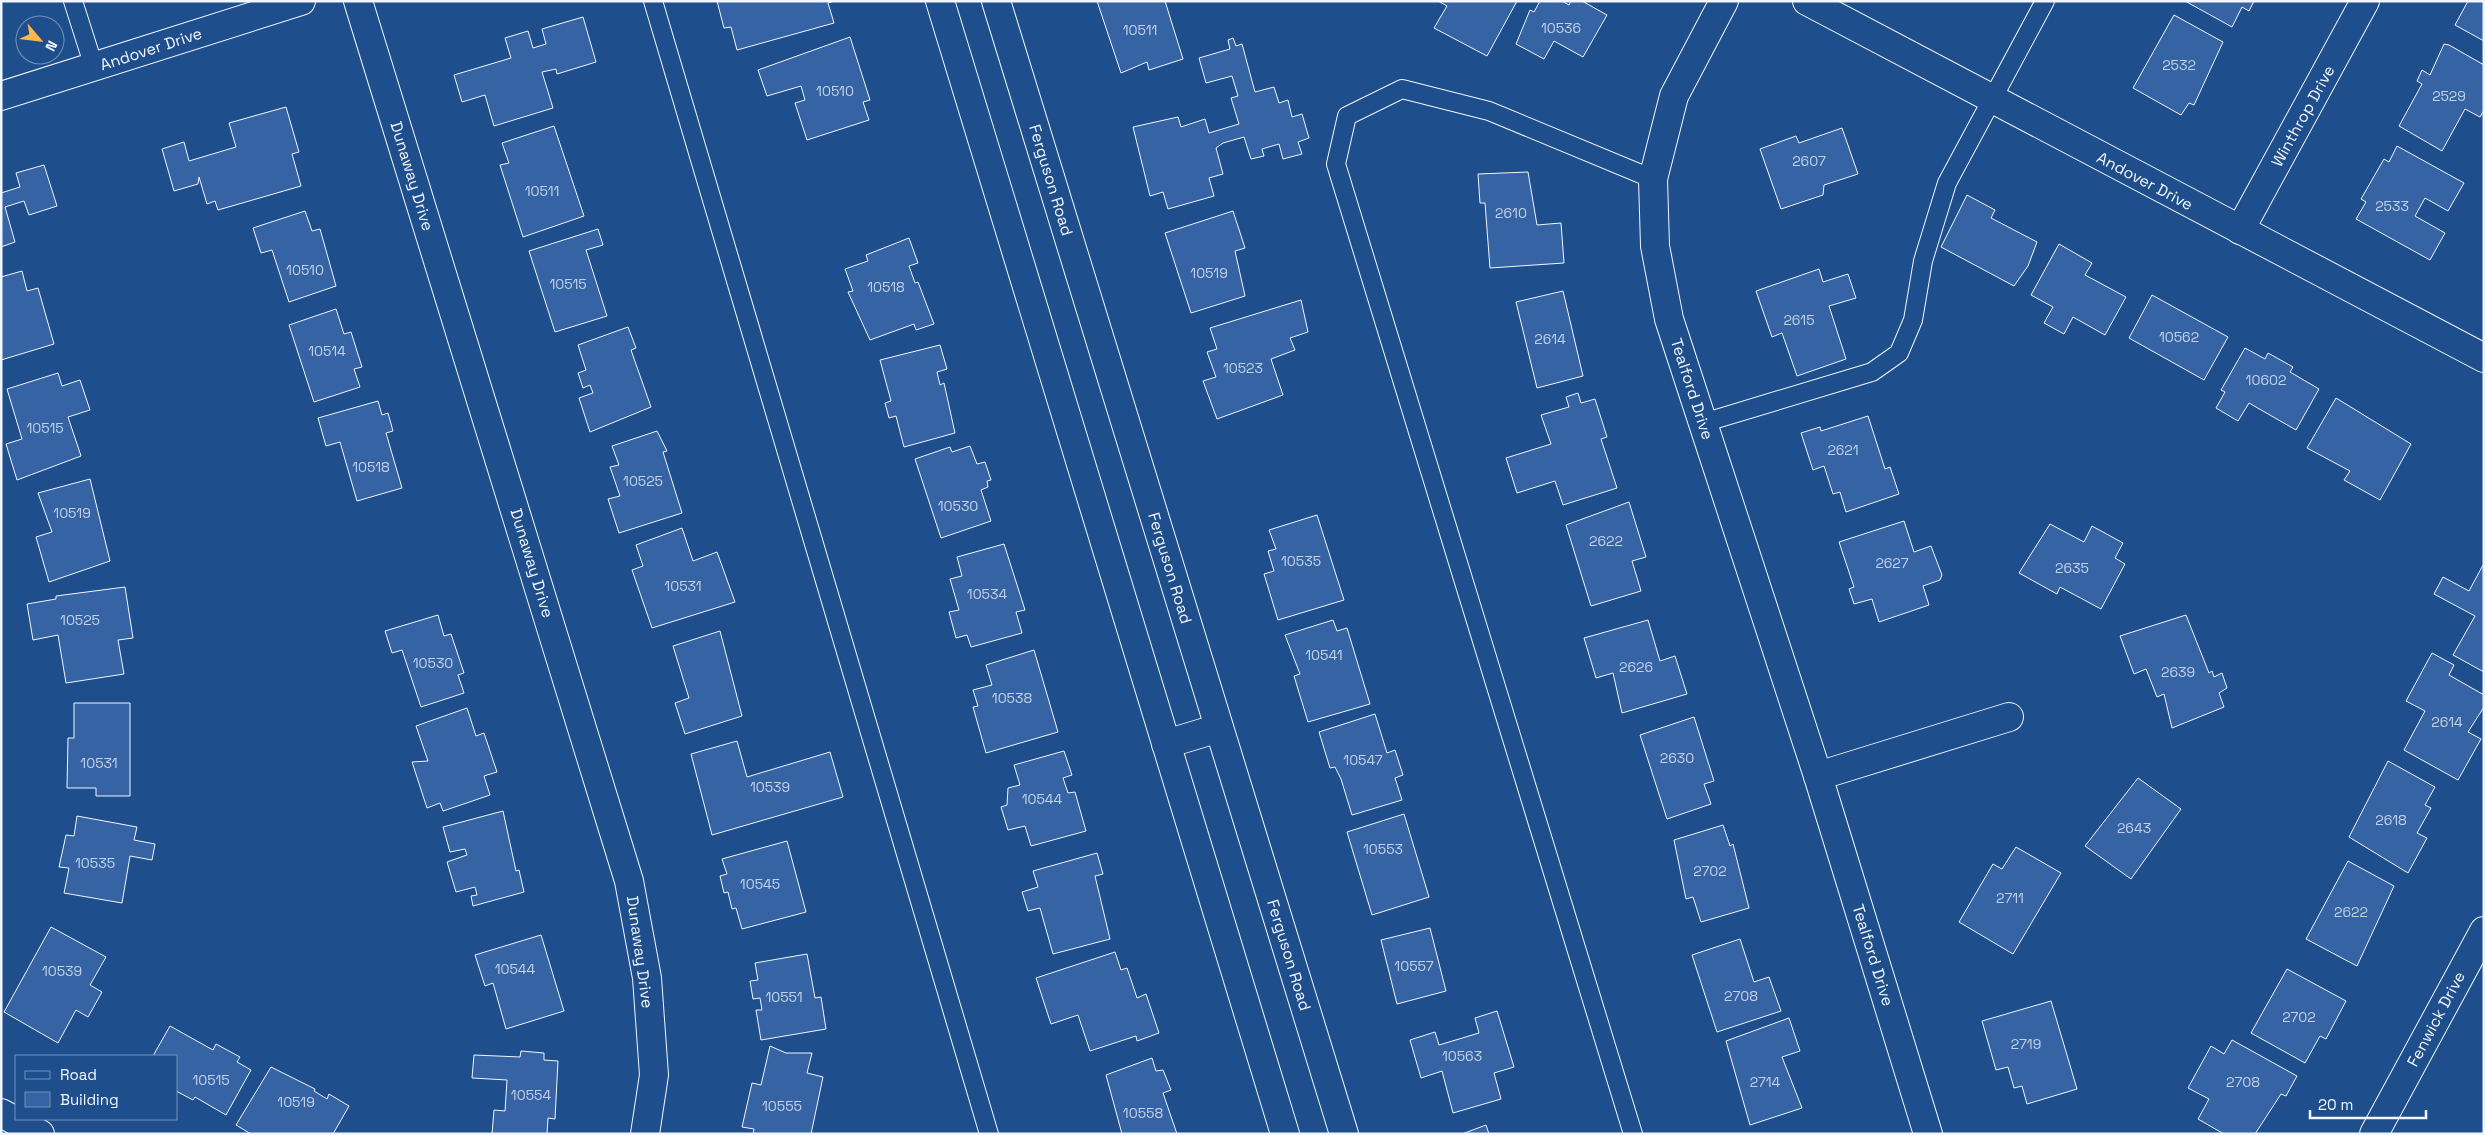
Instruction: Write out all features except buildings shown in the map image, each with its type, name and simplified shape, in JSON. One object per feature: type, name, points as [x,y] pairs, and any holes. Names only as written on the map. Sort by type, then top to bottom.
[{"type":"street","name":"Andover Drive","points":[[1,96],[301,1]]},
{"type":"street","name":"Dunaway Drive","points":[[358,1],[629,881],[647,978],[654,1075],[646,1134]]},
{"type":"street","points":[[940,1],[1285,1134]]},
{"type":"street","name":"Ferguson Road","points":[[996,1],[1344,1134]]},
{"type":"street","name":"Tealford Drive","points":[[1724,1],[1674,96],[1653,180],[1655,246],[1669,318],[1818,776],[1928,1134]]},
{"type":"street","name":"Andover Drive","points":[[1807,1],[2484,358]]},
{"type":"street","name":"Winthrop Drive","points":[[2240,230],[2365,1]]},
{"type":"street","points":[[1818,776],[2009,717]]},
{"type":"street","points":[[1166,744],[1219,728]]},
{"type":"street","name":"Fenwick Drive","points":[[2374,1134],[2484,931]]},
{"type":"street","points":[[1,1113],[40,1134]]},
{"type":"lane","points":[[73,1],[94,68]]},
{"type":"lane","points":[[653,1],[990,1134]]},
{"type":"lane","points":[[1703,423],[1872,372],[1899,353],[1913,320],[1923,261],[1947,183],[2045,1]]},
{"type":"lane","points":[[1633,1134],[1336,164],[1347,116],[1402,89],[1489,111],[1653,180]]}]
